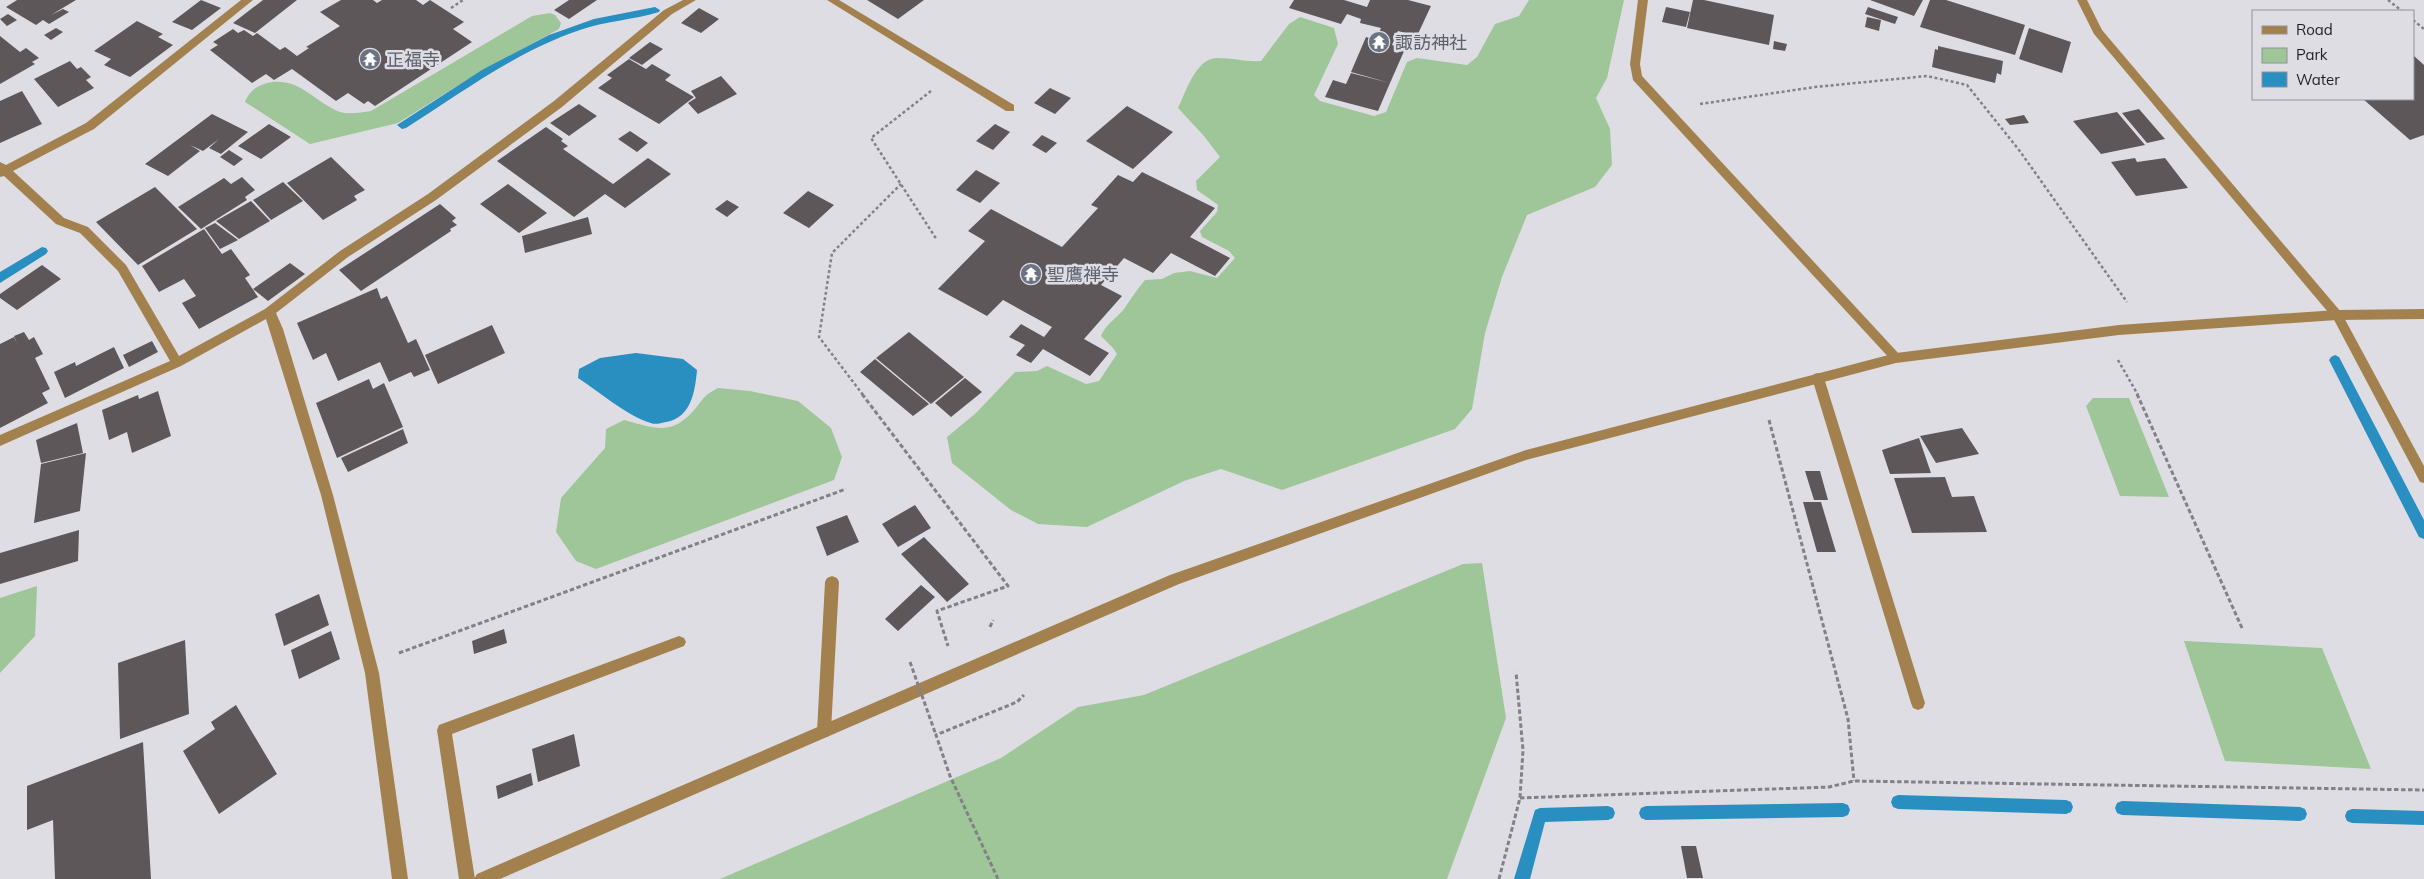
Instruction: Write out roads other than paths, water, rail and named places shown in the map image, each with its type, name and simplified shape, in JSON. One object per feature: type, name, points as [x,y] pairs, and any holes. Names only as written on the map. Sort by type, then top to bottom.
[{"type":"street","points":[[177,363],[122,268],[84,230],[60,221],[1,170],[90,126],[248,0]]},
{"type":"street","points":[[0,441],[177,363],[269,312],[344,254],[432,197],[550,110],[668,12],[691,0]]},
{"type":"street","points":[[832,0],[1010,108]]},
{"type":"street","points":[[1643,0],[1634,64],[1637,78],[1896,358]]},
{"type":"street","points":[[2082,0],[2098,32],[2337,315],[2424,478]]},
{"type":"street","points":[[269,312],[277,329],[327,495],[369,664],[400,879]]},
{"type":"street","points":[[482,879],[1184,576],[1526,455],[1896,358],[2143,328],[2337,315],[2424,314]]},
{"type":"street","points":[[1818,378],[1918,703]]},
{"type":"street","points":[[824,732],[832,582]]},
{"type":"street","points":[[466,879],[444,730],[679,642]]},
{"type":"water","points":[[636,353],[683,359],[697,370],[695,387],[690,403],[686,410],[674,420],[653,424],[633,416],[578,378],[579,369],[600,358]]},
{"type":"waterway","points":[[402,125],[508,60],[552,37],[594,22],[655,10]]},
{"type":"waterway","points":[[0,278],[42,251]]},
{"type":"waterway","points":[[2335,360],[2424,533]]},
{"type":"waterway","points":[[1898,802],[2066,807]]},
{"type":"waterway","points":[[2122,808],[2300,814]]},
{"type":"waterway","points":[[1646,813],[1843,810]]},
{"type":"waterway","points":[[1522,879],[1540,815],[1608,813]]},
{"type":"waterway","points":[[2352,816],[2424,818]]},
{"type":"place","name":"諏訪神社","points":[[1379,42]]},
{"type":"place","name":"正福寺","points":[[370,59]]},
{"type":"place","name":"聖鷹禅寺","points":[[1031,274]]}]
